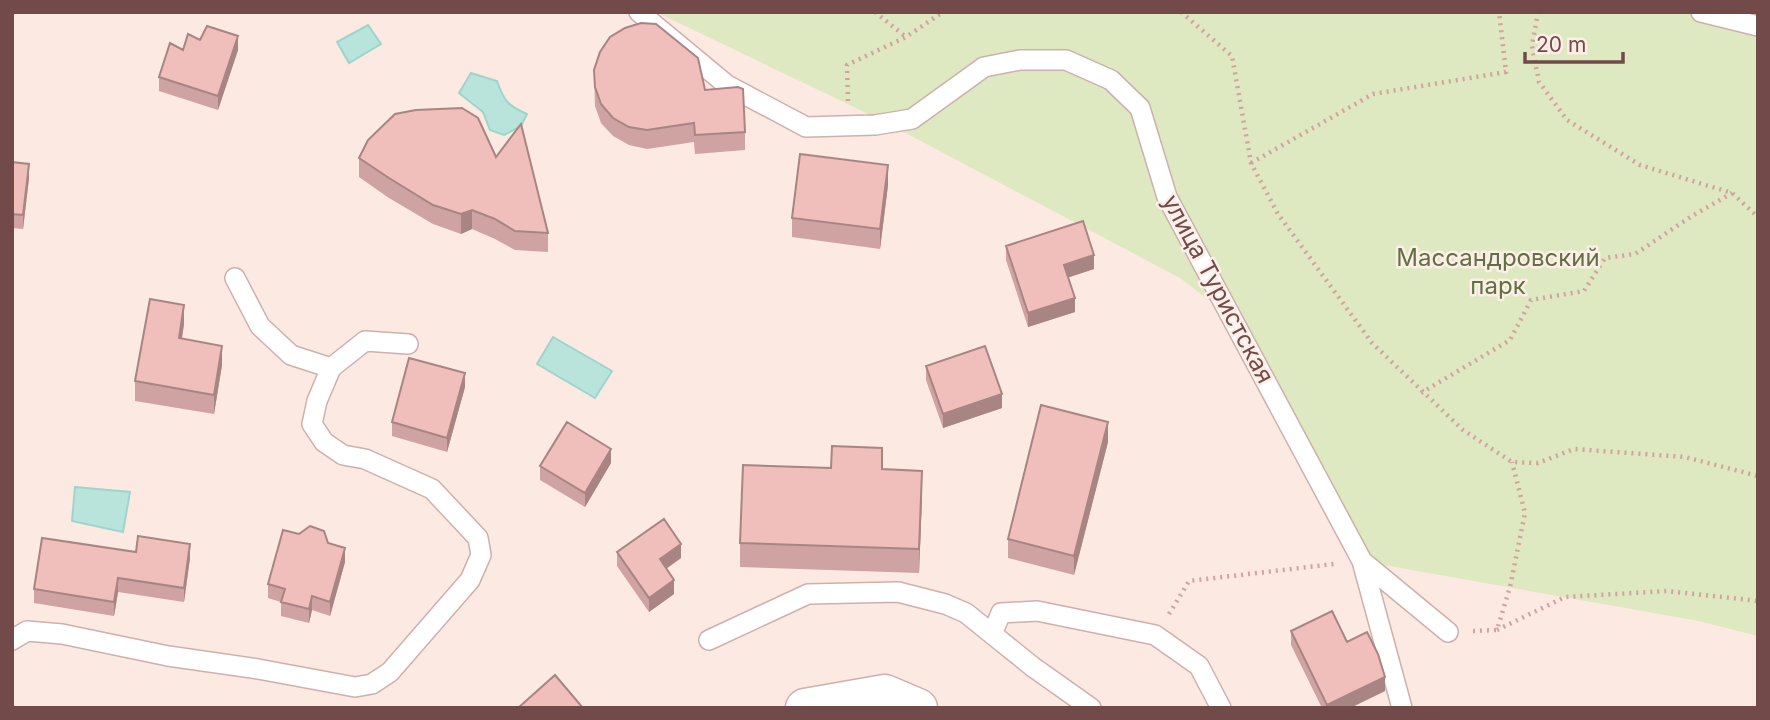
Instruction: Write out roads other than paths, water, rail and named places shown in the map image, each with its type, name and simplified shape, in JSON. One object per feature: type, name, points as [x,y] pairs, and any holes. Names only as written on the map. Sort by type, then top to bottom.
[{"type":"street","points":[[804,708],[885,694],[918,708]]},
{"type":"lane","name":"улица Туристская","points":[[639,12],[727,85],[806,127],[875,125],[912,119],[984,67],[1020,60],[1066,60],[1111,80],[1140,108],[1167,197],[1362,561]]},
{"type":"lane","points":[[1701,12],[1758,26]]},
{"type":"lane","points":[[235,278],[260,326],[291,355],[331,368]]},
{"type":"lane","points":[[12,640],[27,631],[62,635],[168,656],[355,687],[372,684],[390,673],[470,580],[481,555],[478,537],[432,489],[365,458],[343,455],[324,442],[312,424],[317,401],[331,368],[365,341],[408,344]]},
{"type":"lane","points":[[1362,561],[1448,632]]},
{"type":"lane","points":[[1362,561],[1402,708]]},
{"type":"lane","points":[[709,640],[807,594],[898,592],[945,604],[966,614],[1091,708]]},
{"type":"lane","points":[[992,634],[1000,613],[1037,611],[1155,635],[1199,666],[1221,708]]},
{"type":"water","points":[[368,25],[381,44],[349,63],[337,42]]},
{"type":"water","points":[[471,73],[497,81],[508,102],[527,114],[521,126],[504,135],[490,130],[483,112],[459,93]]},
{"type":"water","points":[[553,337],[612,371],[595,398],[537,364]]},
{"type":"water","points":[[75,487],[130,492],[123,532],[72,521]]},
{"type":"park label","name":"Массандровский парк","points":[[1498,272]]}]
